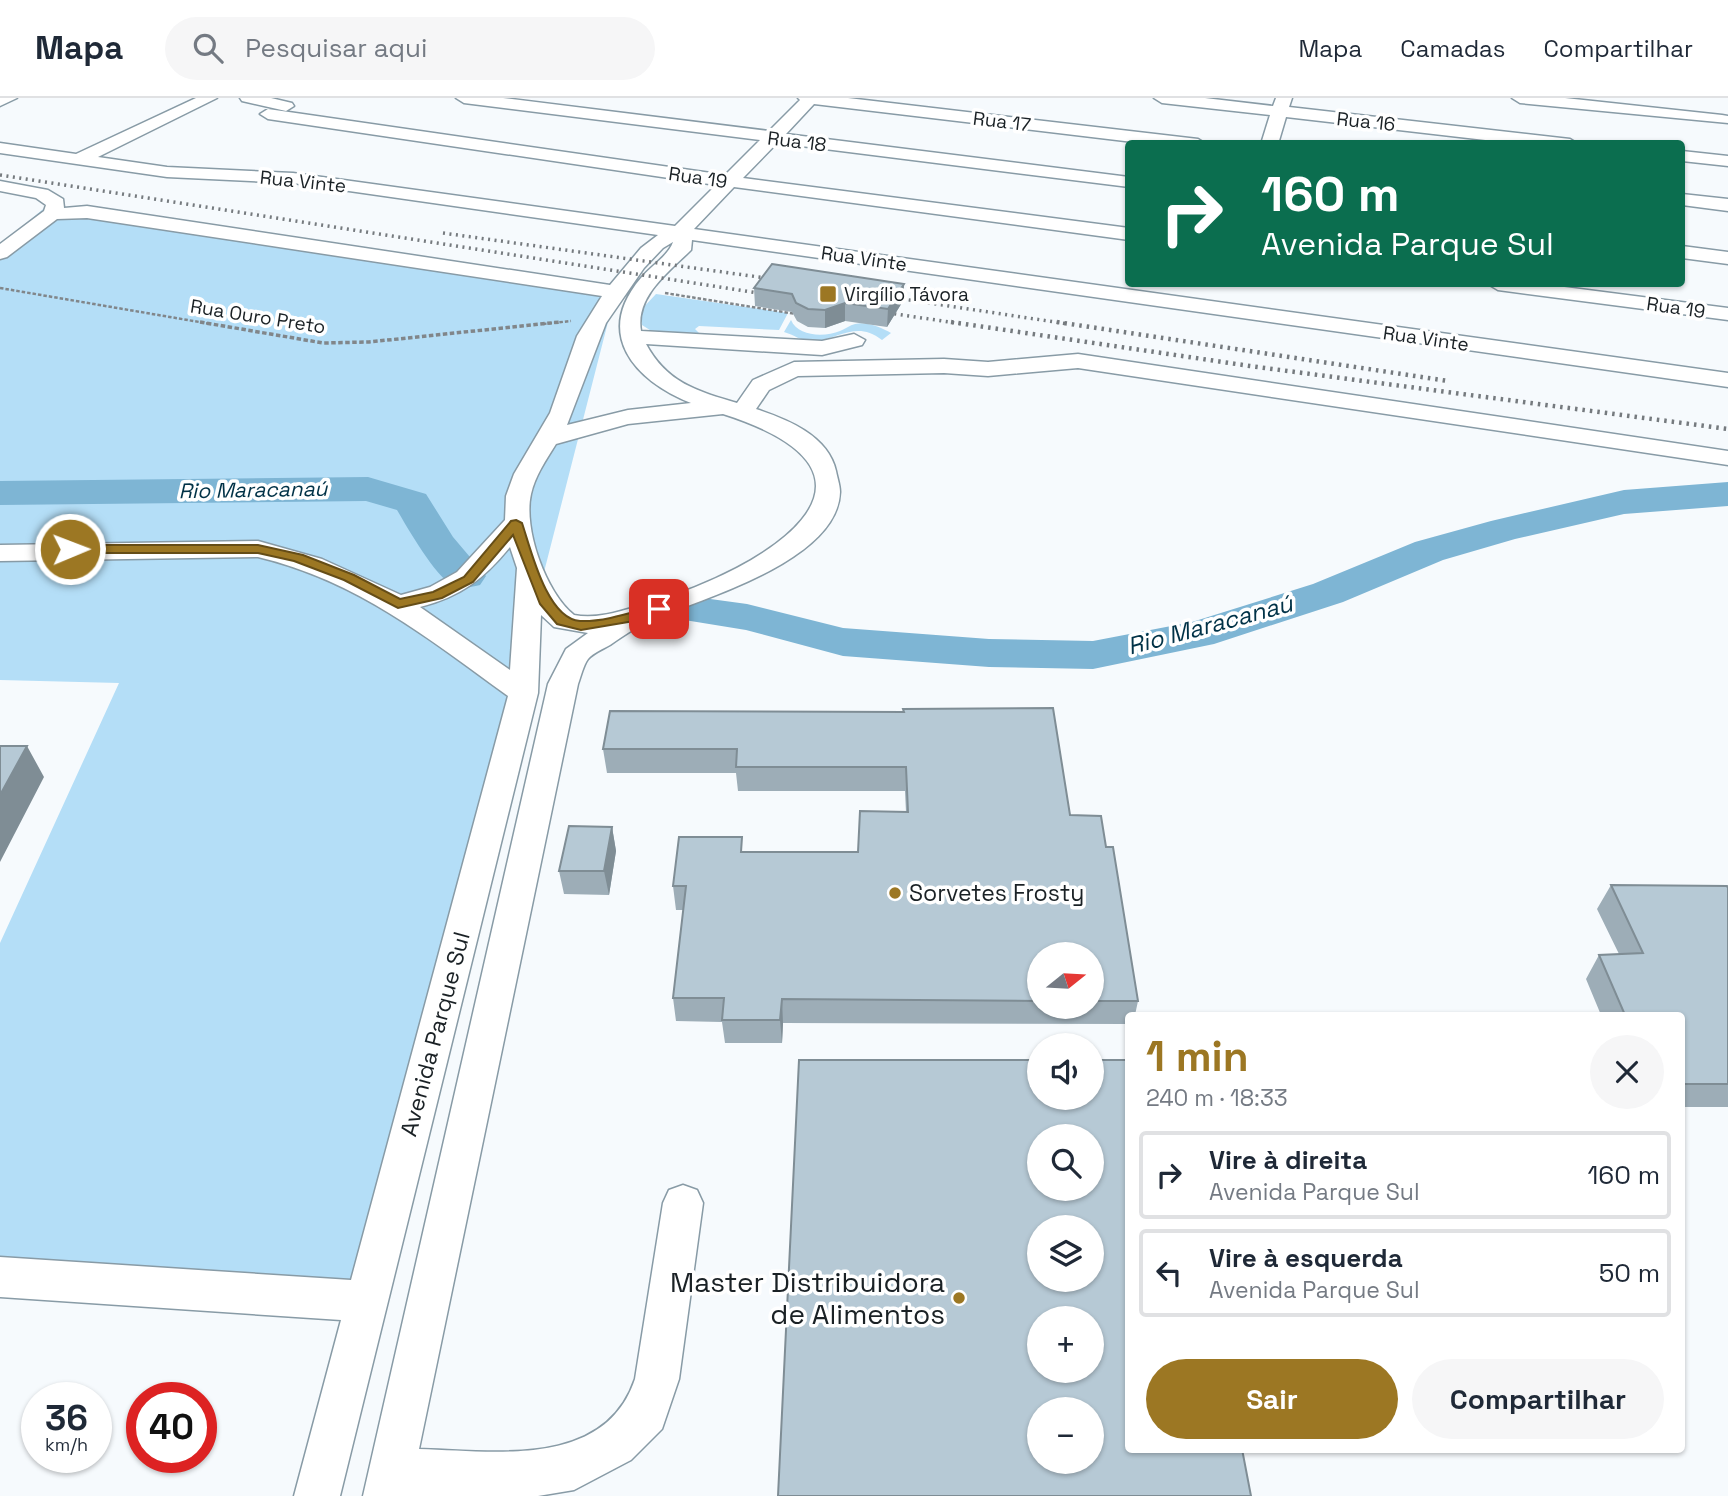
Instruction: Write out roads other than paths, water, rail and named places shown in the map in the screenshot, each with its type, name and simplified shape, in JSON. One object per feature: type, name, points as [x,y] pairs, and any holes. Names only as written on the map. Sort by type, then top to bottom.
[{"type":"street","points":[[0,101],[9,98]]},
{"type":"street","points":[[79,159],[209,98]]},
{"type":"street","points":[[248,98],[286,106],[304,98]]},
{"type":"street","name":"Rua 18","points":[[464,98],[1125,182]]},
{"type":"street","points":[[809,98],[680,232],[684,246],[647,282],[626,317],[629,337],[822,348],[855,340]]},
{"type":"street","name":"Rua 17","points":[[809,98],[1164,140]]},
{"type":"street","name":"Rua 16","points":[[1162,98],[1281,104],[1541,140]]},
{"type":"street","points":[[1520,98],[1725,123]]},
{"type":"street","points":[[1700,98],[1725,123]]},
{"type":"street","points":[[1270,140],[1281,104]]},
{"type":"street","name":"Rua 19","points":[[286,106],[268,114],[728,181],[1125,233]]},
{"type":"street","name":"Rua Vinte","points":[[0,148],[167,172],[293,178],[1728,380]]},
{"type":"street","points":[[1685,156],[1728,161]]},
{"type":"street","points":[[0,186],[50,197],[56,203],[52,215]]},
{"type":"street","points":[[1685,200],[1728,205]]},
{"type":"street","points":[[0,253],[52,215],[87,212],[617,292]]},
{"type":"street","name":"Avenida Parque Sul","points":[[629,337],[653,375],[688,394],[795,434],[816,450],[827,472],[829,495],[821,514],[803,536],[781,554],[685,601],[634,617],[581,625],[562,621],[547,604],[530,568],[516,523],[518,498],[532,458],[556,424],[574,384],[583,346],[597,319],[657,243],[680,232]]},
{"type":"street","points":[[1685,252],[1728,258]]},
{"type":"street","points":[[1208,307],[1217,287]]},
{"type":"street","name":"Rua 19","points":[[1521,287],[1728,314]]},
{"type":"street","points":[[545,440],[602,421],[644,413],[684,409],[739,412],[761,385],[794,369],[944,366],[988,369],[1078,361],[1728,458]]},
{"type":"street","points":[[398,604],[438,595],[468,580],[516,523]]},
{"type":"street","points":[[0,552],[258,549],[298,557],[349,578],[398,604],[523,693]]},
{"type":"street","name":"Avenida Parque Sul","points":[[317,1496],[523,693],[530,568]]},
{"type":"street","name":"Avenida Parque Sul","points":[[388,1484],[563,684],[576,654],[634,617]]},
{"type":"street","points":[[388,1484],[525,1475],[574,1467],[615,1444],[646,1413],[657,1379],[683,1203]]},
{"type":"street","points":[[0,1277],[365,1301]]},
{"type":"waterway","name":"Rio Maracanaú","points":[[0,493],[368,489],[412,502],[437,543],[465,576]]},
{"type":"waterway","name":"Rio Maracanaú","points":[[681,608],[747,617],[843,642],[989,653],[1093,655],[1199,634],[1328,593],[1429,551],[1505,529],[1624,502],[1728,494]]},
{"type":"railway","points":[[0,175],[771,295]]},
{"type":"railway","points":[[443,233],[780,280]]},
{"type":"railway","points":[[883,296],[1068,324]]},
{"type":"railway","points":[[875,311],[963,324]]},
{"type":"railway","points":[[951,322],[1250,366],[1728,429]]},
{"type":"railway","points":[[1057,322],[1448,381]]},
{"type":"place","name":"Virgílio Távora","points":[[828,294]]},
{"type":"place","name":"Sorvetes Frosty","points":[[895,893]]},
{"type":"place","name":"Master Distribuidora de Alimentos","points":[[959,1298]]}]
